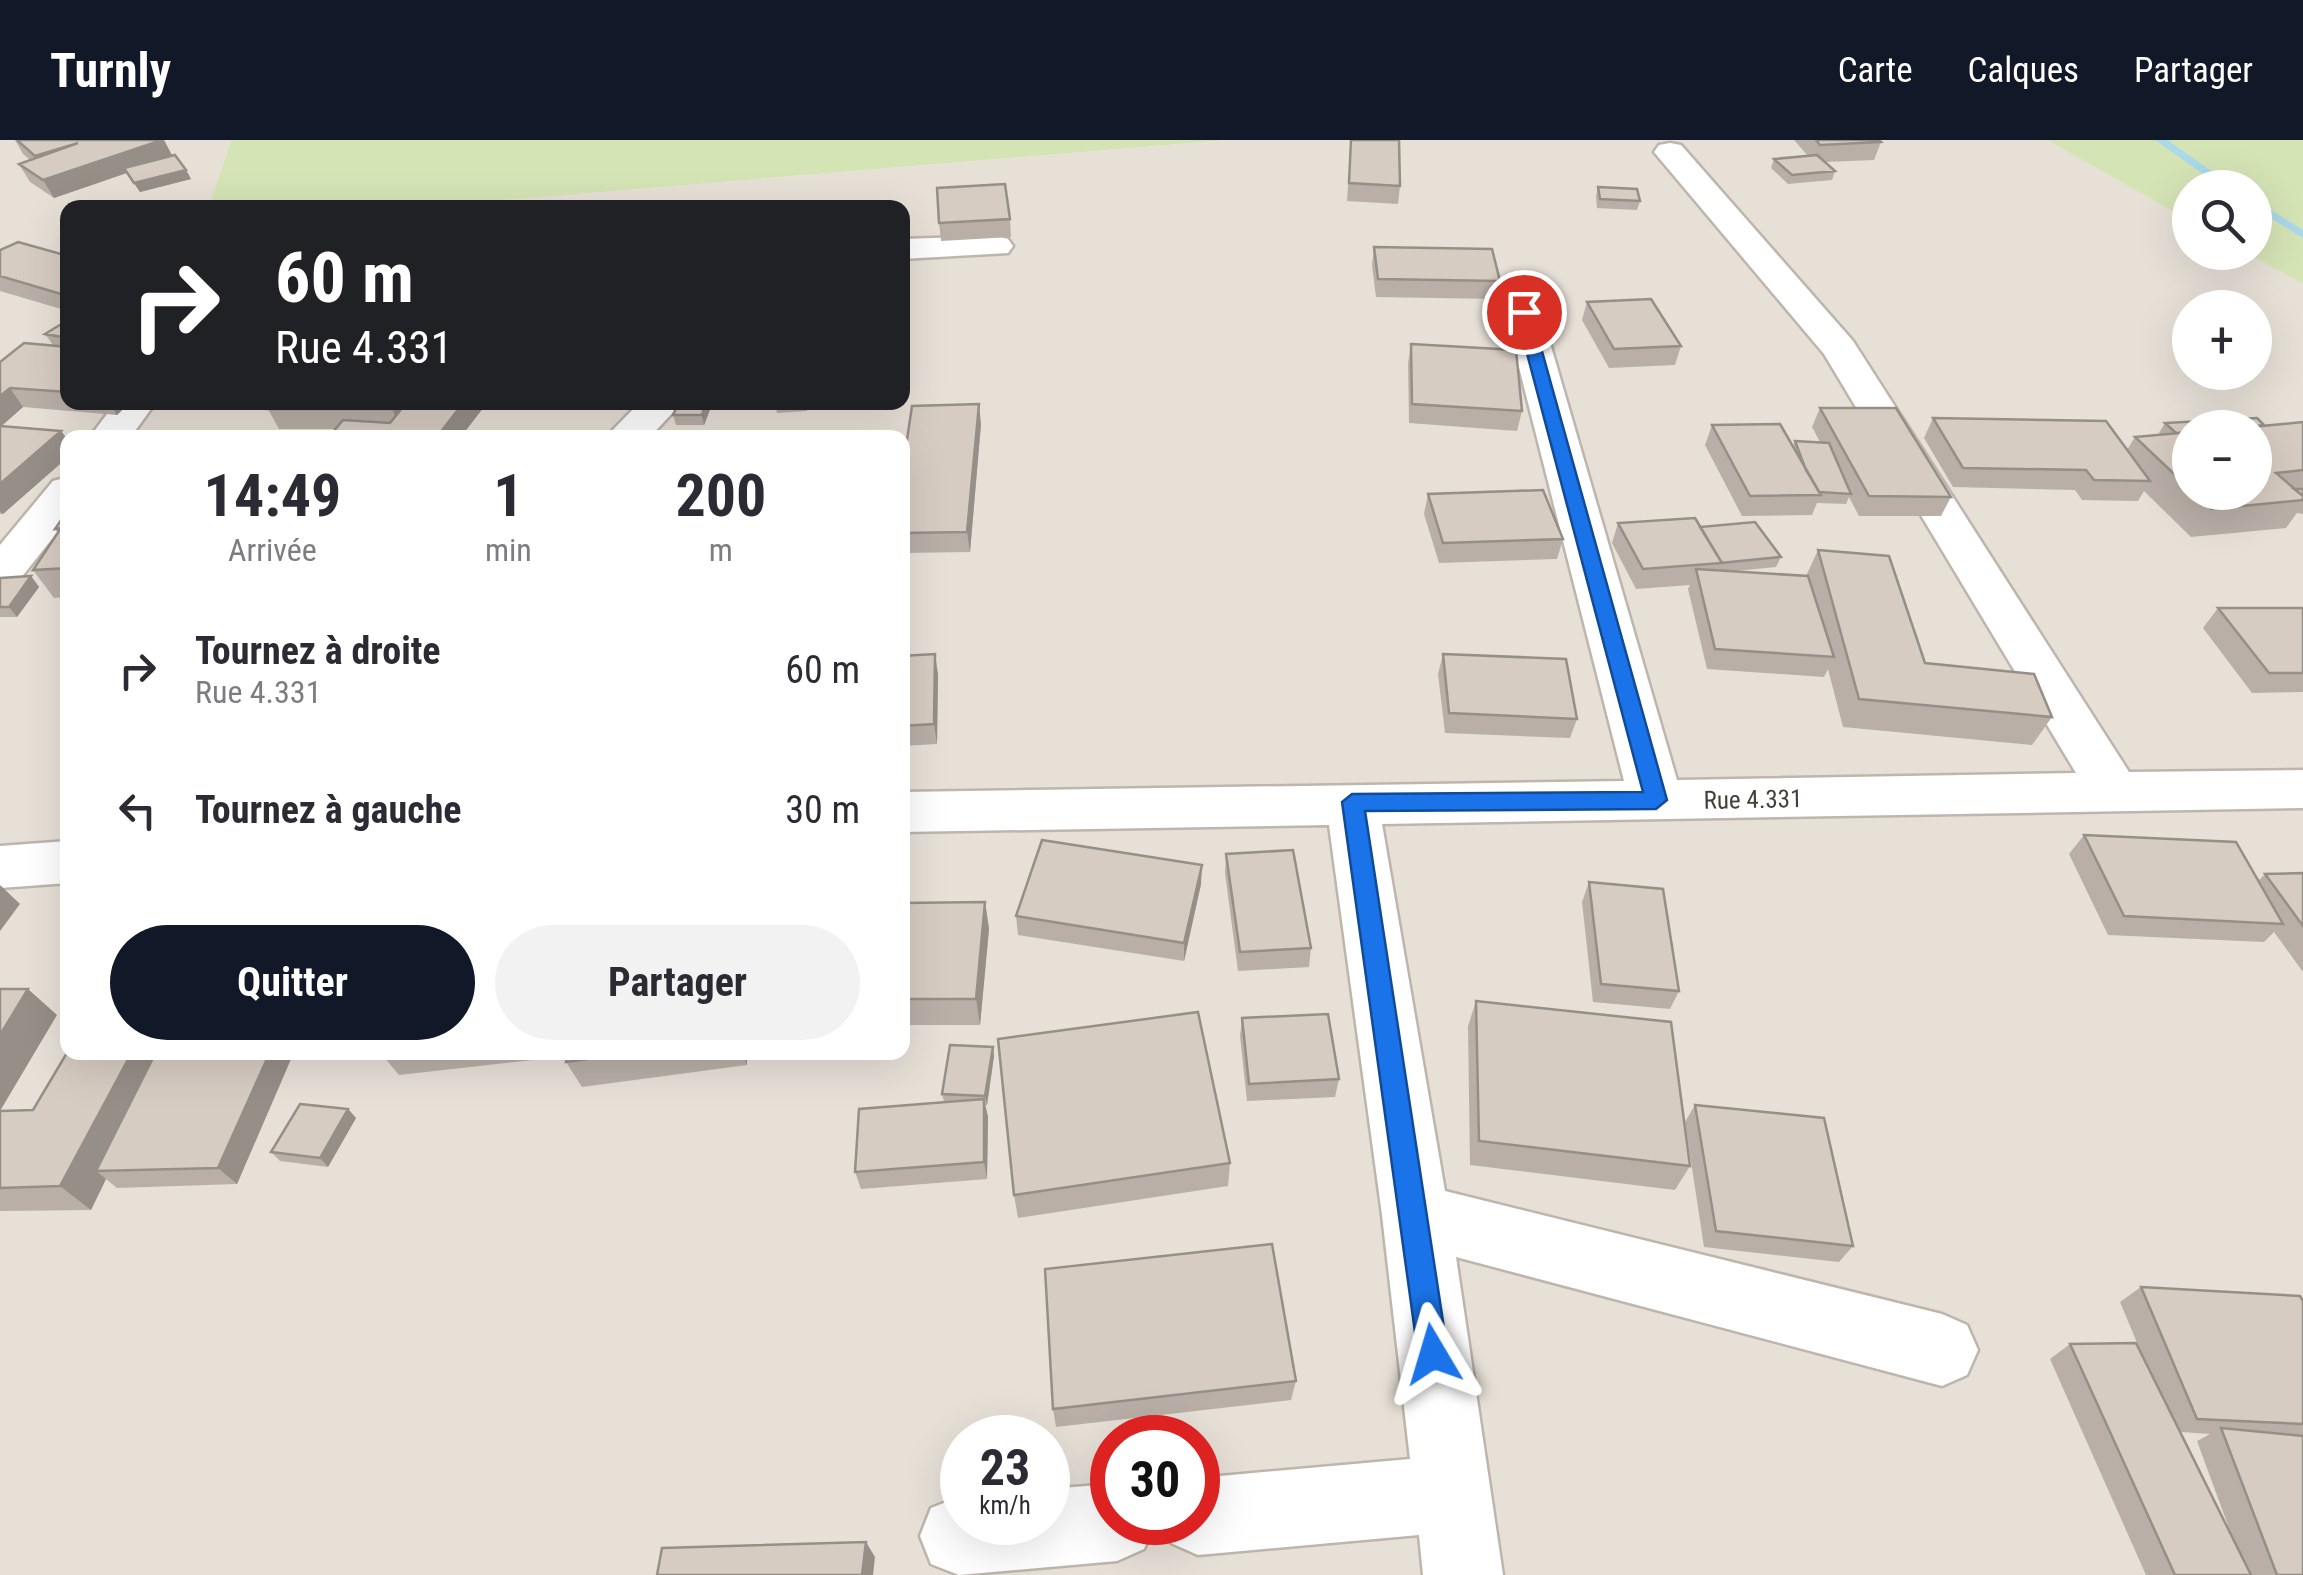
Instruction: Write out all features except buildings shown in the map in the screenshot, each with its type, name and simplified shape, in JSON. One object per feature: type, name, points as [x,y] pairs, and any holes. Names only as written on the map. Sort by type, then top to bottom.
[{"type":"street","points":[[1670,152],[1840,349],[2114,794]]},
{"type":"street","points":[[910,249],[996,246]]},
{"type":"street","points":[[1524,312],[1656,800]]},
{"type":"street","points":[[115,430],[131,410]]},
{"type":"street","points":[[0,574],[60,500]]},
{"type":"street","name":"Rue 4.331","points":[[910,812],[2303,789]]},
{"type":"street","points":[[1352,802],[1416,1215],[1463,1575]]},
{"type":"street","points":[[0,868],[60,863]]},
{"type":"street","points":[[1416,1215],[1942,1350]]},
{"type":"street","points":[[1220,1514],[1451,1494]]},
{"type":"shaded area","points":[[0,140],[231,140],[211,200],[60,200],[60,410],[910,410],[910,200],[503,200],[1227,140],[2047,140],[2172,211],[2172,270],[2272,270],[2272,267],[2303,284],[2303,1575],[0,1575]]},
{"type":"green space","points":[[231,140],[1227,140],[504,200],[211,200]]},
{"type":"green space","points":[[2047,140],[2303,140],[2303,284],[2272,267],[2272,170],[2172,170],[2172,211]]},
{"type":"waterway","points":[[2160,140],[2204,170]]},
{"type":"waterway","points":[[2272,214],[2303,235]]},
{"type":"route","points":[[1433,1354],[1416,1215],[1352,802],[1656,800],[1524,312]]}]
